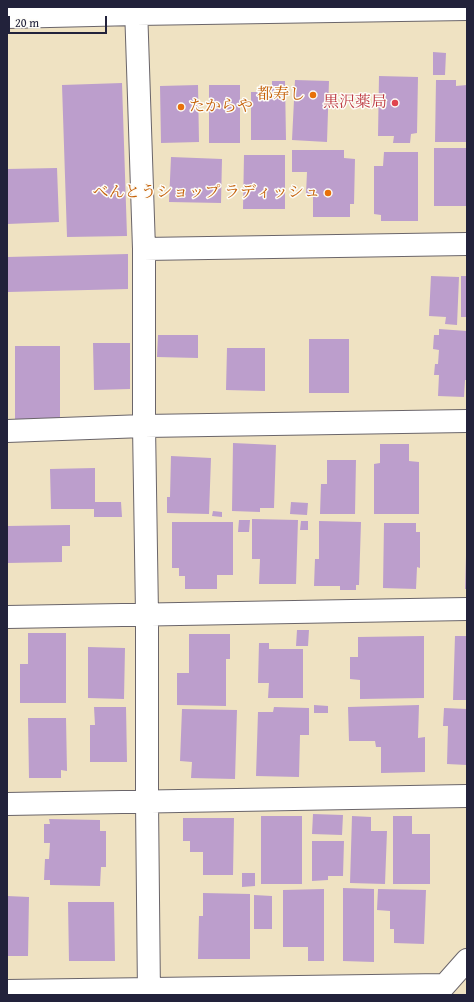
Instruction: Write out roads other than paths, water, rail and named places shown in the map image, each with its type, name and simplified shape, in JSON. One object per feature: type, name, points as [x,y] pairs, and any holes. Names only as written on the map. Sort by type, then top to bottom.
[{"type":"street","points":[[7,17],[136,10],[467,9]]},
{"type":"street","points":[[136,10],[144,249],[149,992]]},
{"type":"street","points":[[144,249],[467,244]]},
{"type":"street","points":[[7,431],[144,426],[467,421]]},
{"type":"street","points":[[7,617],[467,609]]},
{"type":"street","points":[[7,804],[467,796]]},
{"type":"street","points":[[7,991],[149,992],[440,990],[467,960]]},
{"type":"place","name":"都寿し","points":[[313,95]]},
{"type":"place","name":"黒沢薬局","points":[[395,103]]},
{"type":"place","name":"たからや","points":[[181,107]]},
{"type":"place","name":"べんとうショップ ラディッシュ","points":[[328,193]]}]
